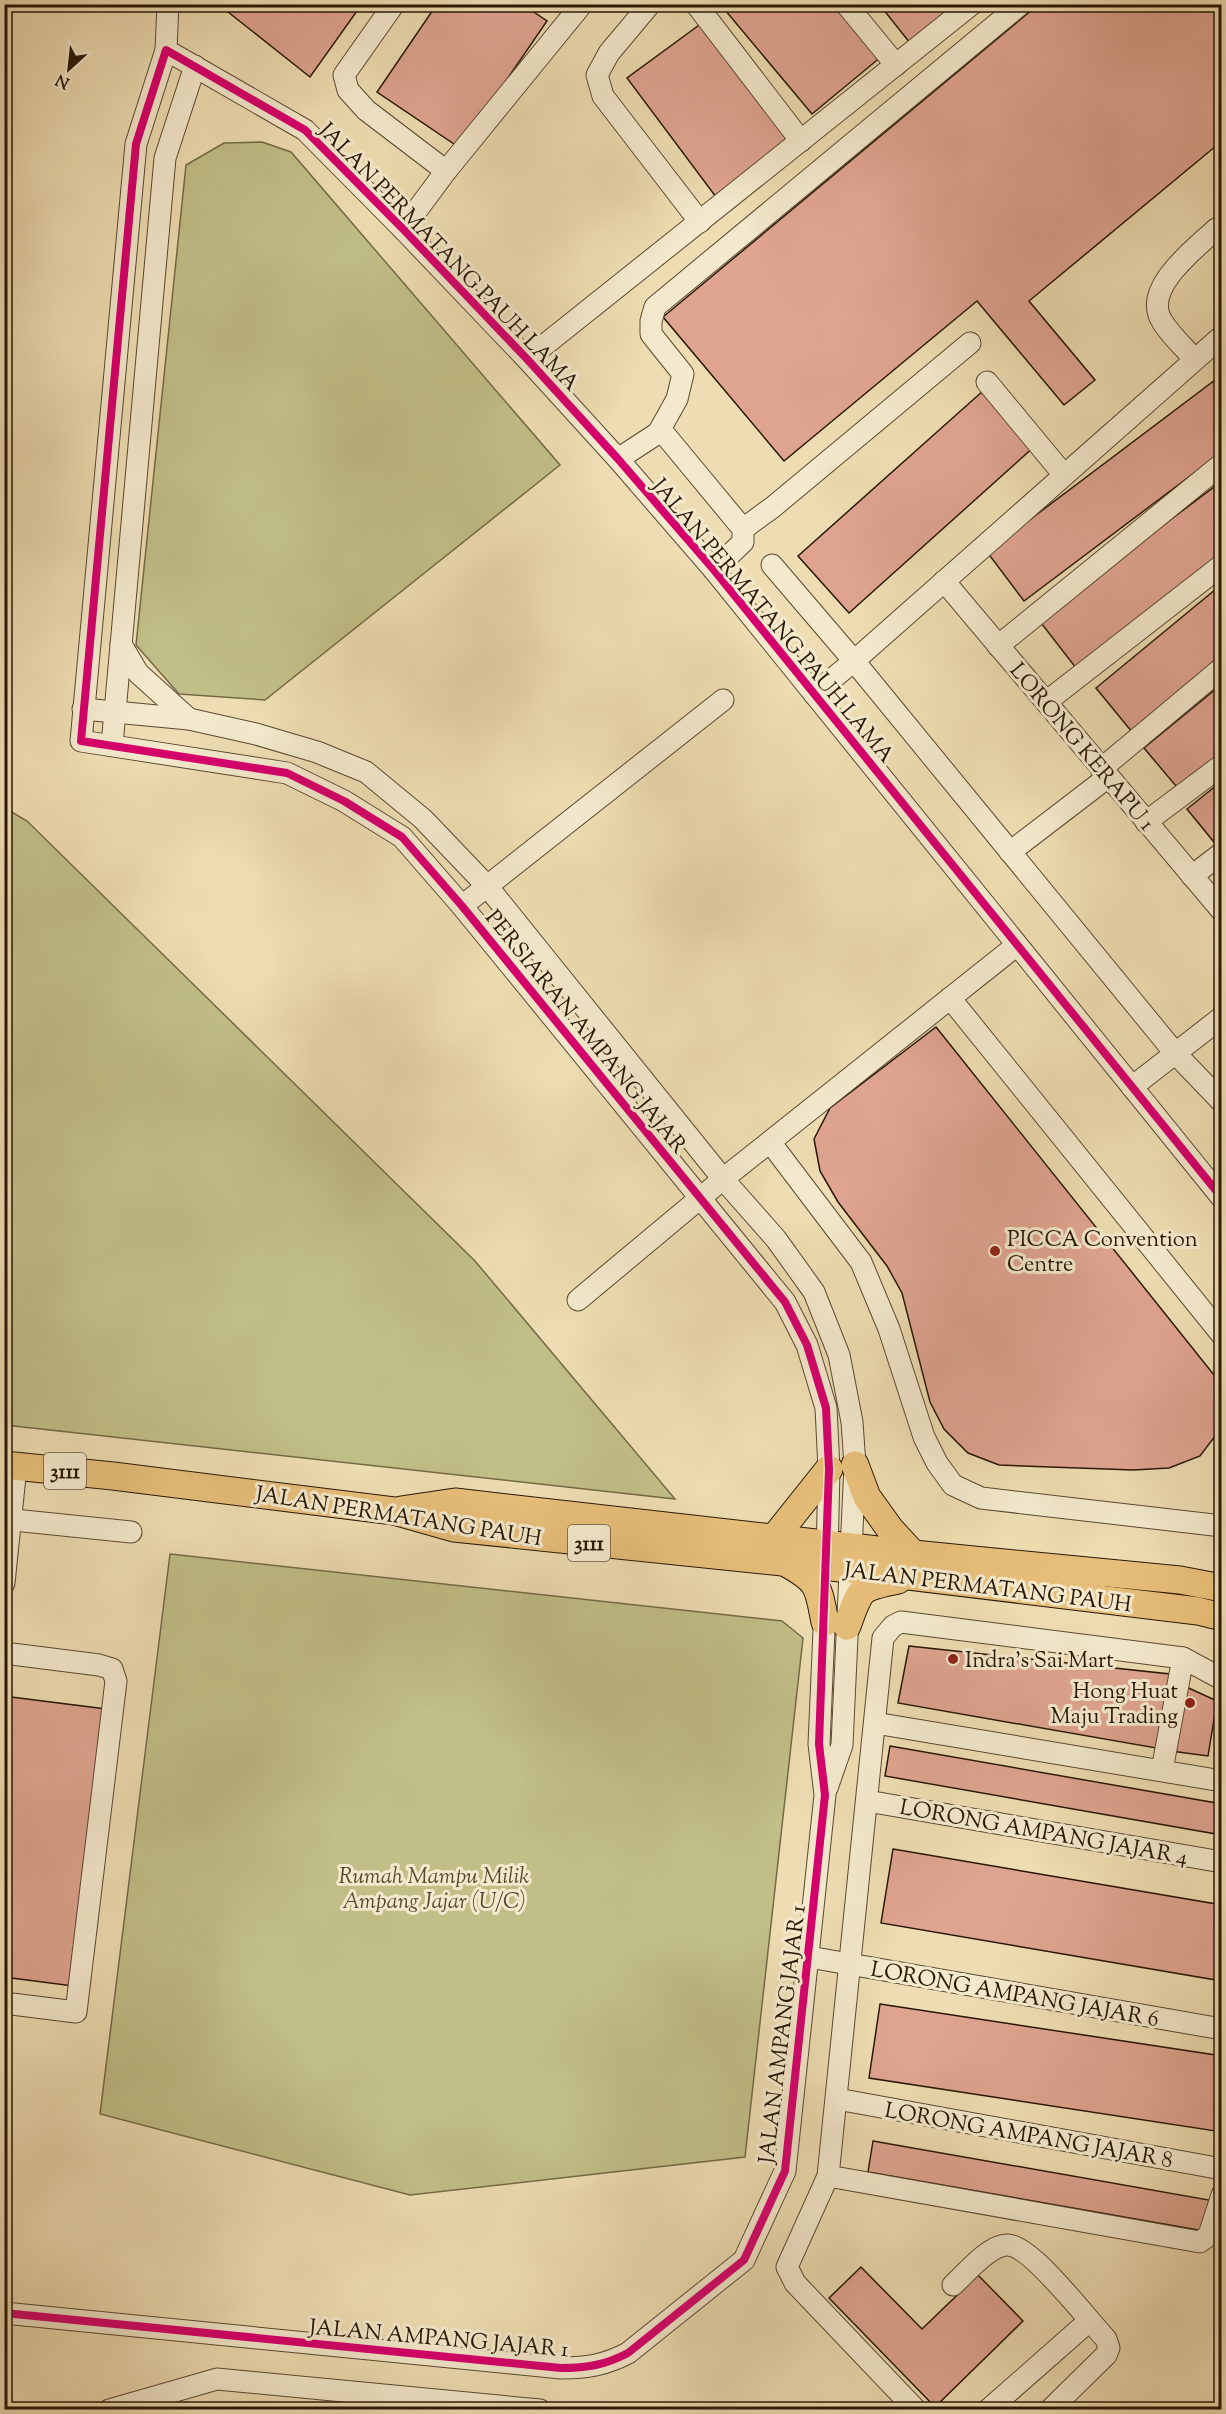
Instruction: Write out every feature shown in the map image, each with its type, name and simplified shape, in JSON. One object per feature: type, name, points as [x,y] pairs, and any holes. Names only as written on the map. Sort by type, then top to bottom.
[{"type":"main road","name":"JALAN PERMATANG PAUH","points":[[10,1466],[394,1510],[454,1528],[787,1563],[838,1557],[914,1566],[1198,1611],[1221,1617]]},
{"type":"main road","points":[[774,1538],[842,1467],[867,1497],[914,1566]]},
{"type":"main road","points":[[394,1510],[454,1502],[774,1538],[838,1557]]},
{"type":"main road","points":[[787,1563],[808,1575],[818,1587],[836,1624],[869,1586],[914,1566],[1180,1580],[1221,1588]]},
{"type":"street","points":[[83,709],[136,144],[165,50],[168,4]]},
{"type":"street","points":[[394,4],[344,75],[348,90],[366,110],[446,171]]},
{"type":"street","points":[[651,4],[609,52],[597,75],[603,96],[700,222]]},
{"type":"street","points":[[696,4],[801,141]]},
{"type":"street","points":[[846,4],[896,65]]},
{"type":"street","points":[[526,359],[972,4]]},
{"type":"street","points":[[618,459],[658,433],[678,399],[683,374],[651,334],[651,321],[655,307],[1021,4]]},
{"type":"street","points":[[403,229],[572,8]]},
{"type":"street","name":"JALAN PERMATANG PAUH LAMA","points":[[165,50],[305,130],[526,359],[618,459],[714,570],[1221,1195]]},
{"type":"street","points":[[112,745],[165,158],[195,66]]},
{"type":"street","points":[[1194,359],[1160,318],[1157,307],[1160,289],[1172,271],[1216,229]]},
{"type":"street","points":[[742,529],[773,507],[970,343]]},
{"type":"street","points":[[814,694],[1194,359],[1219,344]]},
{"type":"street","points":[[987,382],[1064,475]]},
{"type":"street","points":[[658,433],[666,436],[742,529],[742,542],[714,570]]},
{"type":"street","points":[[998,646],[1221,464]]},
{"type":"street","points":[[772,565],[854,661],[1175,1053],[1221,1102]]},
{"type":"street","points":[[1046,702],[1221,566]]},
{"type":"street","name":"LORONG KERAPU 1","points":[[944,581],[1221,911]]},
{"type":"street","points":[[121,644],[138,673],[189,719]]},
{"type":"street","points":[[1010,852],[1105,773],[1221,668]]},
{"type":"street","points":[[462,906],[723,700]]},
{"type":"street","name":"PERSIARAN AMPANG JAJAR","points":[[838,1557],[842,1467],[852,1422],[839,1355],[814,1292],[777,1239],[723,1179],[487,886],[423,819],[366,772],[317,752],[256,734],[189,719],[83,709],[81,741],[287,773],[344,801],[402,837],[462,906],[785,1302],[807,1345],[842,1467]]},
{"type":"street","points":[[1146,822],[1221,765]]},
{"type":"street","points":[[1192,876],[1221,853]]},
{"type":"street","points":[[578,1300],[723,1179],[1017,945]]},
{"type":"street","points":[[950,998],[1221,1335]]},
{"type":"street","points":[[1132,1087],[1221,1017]]},
{"type":"street","points":[[770,1142],[861,1262],[889,1329],[924,1437],[953,1485],[981,1498],[1221,1526]]},
{"type":"street","points":[[4,1583],[10,1466]]},
{"type":"street","points":[[8,1520],[131,1532]]},
{"type":"street","name":"JALAN AMPANG JAJAR 1","points":[[4,2313],[561,2368],[586,2368],[608,2364],[628,2353],[744,2260],[785,2171],[825,1795],[819,1744],[836,1624],[838,1557]]},
{"type":"street","points":[[916,2409],[795,2283],[787,2267],[828,2176],[883,1638],[893,1626],[902,1622],[1182,1658],[1221,1679]]},
{"type":"street","points":[[4,1653],[99,1665],[112,1669],[116,1681],[76,2012],[4,2003]]},
{"type":"street","points":[[1162,1770],[1182,1658]]},
{"type":"street","points":[[875,1723],[1221,1781]]},
{"type":"street","name":"LORONG AMPANG JAJAR 4","points":[[867,1801],[1221,1862]]},
{"type":"street","name":"LORONG AMPANG JAJAR 6","points":[[809,1957],[1221,2029]]},
{"type":"street","name":"LORONG AMPANG JAJAR 8","points":[[837,2099],[1221,2169]]},
{"type":"street","points":[[828,2176],[1194,2241],[1205,2240],[1209,2235],[1221,2195]]},
{"type":"street","points":[[953,2285],[992,2249],[1007,2245],[1021,2249],[1036,2260],[1106,2339],[1109,2348],[1091,2371],[1050,2409]]},
{"type":"street","points":[[988,2409],[1089,2321]]},
{"type":"street","points":[[110,2409],[217,2379],[413,2403],[540,2409]]},
{"type":"green space","points":[[262,142],[291,152],[560,465],[265,700],[179,694],[136,645],[186,165],[224,143]]},
{"type":"green space","points":[[5,808],[27,821],[475,1261],[675,1499],[5,1425]]},
{"type":"green space","name":"Rumah Mampu Milik Ampang Jajar (U/C)","points":[[170,1554],[782,1621],[803,1638],[745,2157],[410,2195],[100,2114]]},
{"type":"building","points":[[218,4],[362,4],[310,77]]},
{"type":"building","points":[[437,4],[522,4],[547,21],[460,148],[377,92]]},
{"type":"building","points":[[720,4],[839,4],[882,56],[812,114]]},
{"type":"building","points":[[879,4],[958,4],[910,43]]},
{"type":"building","points":[[1039,4],[1222,4],[1222,141],[1029,301],[1095,380],[1064,405],[977,301],[784,461],[663,317]]},
{"type":"building","points":[[702,23],[791,141],[716,197],[627,78]]},
{"type":"building","points":[[1219,377],[1222,380],[1222,452],[1024,601],[987,552]]},
{"type":"building","points":[[984,390],[1035,446],[849,613],[798,556]]},
{"type":"building","points":[[1222,481],[1222,558],[1076,668],[1038,619]]},
{"type":"building","points":[[1222,584],[1222,658],[1132,732],[1096,688]]},
{"type":"building","points":[[1222,684],[1222,758],[1181,792],[1144,748]]},
{"type":"building","points":[[1222,781],[1222,845],[1218,847],[1187,809]]},
{"type":"building","name":"PICCA Convention Centre","points":[[936,1027],[1222,1385],[1222,1427],[1200,1456],[1169,1468],[1133,1470],[999,1465],[968,1453],[944,1429],[930,1402],[902,1293],[887,1266],[838,1202],[820,1171],[814,1139],[830,1108]]},
{"type":"building","points":[[909,1646],[1170,1674],[1156,1748],[898,1703]]},
{"type":"building","points":[[1182,1685],[1217,1701],[1208,1756],[1171,1751]]},
{"type":"building","points":[[11,1697],[106,1709],[73,1986],[4,1977],[4,1753]]},
{"type":"building","points":[[890,1746],[1222,1804],[1222,1835],[885,1776]]},
{"type":"building","points":[[893,1849],[1222,1905],[1222,1981],[881,1923]]},
{"type":"building","points":[[880,2004],[1222,2056],[1222,2132],[869,2078]]},
{"type":"building","points":[[873,2141],[1209,2200],[1204,2231],[868,2172]]},
{"type":"building","points":[[861,2267],[922,2329],[978,2275],[1023,2321],[935,2407],[829,2298]]},
{"type":"cycle path","points":[[4,2313],[561,2368],[596,2365],[628,2353],[744,2260],[785,2171],[825,1795],[819,1744],[829,1469],[826,1408],[807,1345],[785,1302],[462,906],[402,837],[344,801],[287,773],[81,741],[136,144],[166,50],[305,130],[527,359],[714,570],[1222,1198]]},
{"type":"place","name":"PICCA Convention Centre","points":[[995,1251]]},
{"type":"place","name":"Indra's Sai Mart","points":[[953,1659]]},
{"type":"place","name":"Hong Huat Maju Trading","points":[[1190,1703]]}]
